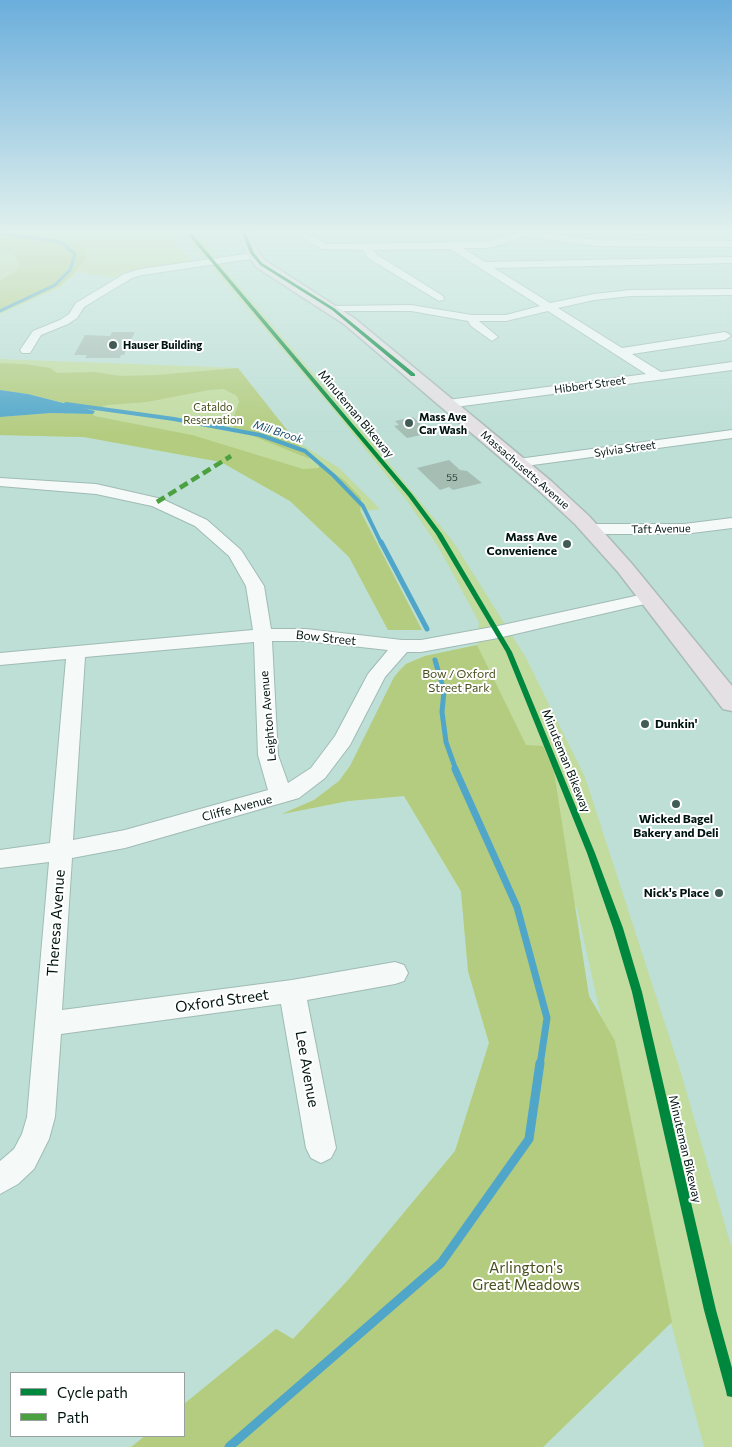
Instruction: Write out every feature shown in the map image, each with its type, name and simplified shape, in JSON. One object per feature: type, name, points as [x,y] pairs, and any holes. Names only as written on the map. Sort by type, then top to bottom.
[{"type":"main road","name":"Massachusetts Avenue","points":[[319,301],[333,309],[518,463],[590,529],[649,598],[732,703]]},
{"type":"street","points":[[26,350],[37,333],[64,322],[73,316],[80,306],[89,301]]},
{"type":"street","points":[[538,301],[657,375]]},
{"type":"street","points":[[333,309],[411,308],[472,318],[515,317],[570,301]]},
{"type":"street","points":[[472,318],[474,324],[492,337]]},
{"type":"street","points":[[620,352],[725,336]]},
{"type":"street","name":"Hibbert Street","points":[[448,404],[732,366]]},
{"type":"street","name":"Sylvia Street","points":[[518,463],[732,434]]},
{"type":"street","name":"Leighton Avenue","points":[[0,482],[96,489],[157,502],[201,523],[235,553],[255,586],[263,635],[264,696],[268,755],[280,796]]},
{"type":"street","name":"Taft Avenue","points":[[590,529],[684,529],[732,523]]},
{"type":"street","name":"Bow Street","points":[[0,659],[263,635],[306,635],[402,646],[421,646],[649,598]]},
{"type":"street","name":"Cliffe Avenue","points":[[0,858],[61,851],[124,839],[291,792],[318,773],[343,740],[377,674],[402,646]]},
{"type":"street","name":"Theresa Avenue","points":[[0,1179],[8,1174],[24,1158],[35,1139],[41,1117],[76,652]]},
{"type":"street","name":"Oxford Street","points":[[48,1024],[292,991],[395,973]]},
{"type":"street","name":"Lee Avenue","points":[[292,991],[321,1148]]},
{"type":"green space","points":[[0,301],[31,301],[0,314]]},
{"type":"green space","points":[[0,301],[28,301],[0,313]]},
{"type":"green space","name":"Arlington's Great Meadows","points":[[240,301],[251,301],[454,543],[526,658],[585,777],[681,1073],[732,1249],[732,1447],[704,1447],[671,1323],[543,1447],[131,1447],[144,1437],[185,1437],[185,1403],[276,1329],[293,1339],[348,1280],[455,1151],[489,1043],[468,971],[461,892],[404,796],[348,801],[282,814],[314,800],[339,781],[350,766],[399,670],[406,664],[425,656],[477,645],[479,649],[477,643],[479,622],[439,548],[408,502],[332,408]],"holes":[[[575,906],[577,909],[601,1017],[589,996]]]},
{"type":"green space","name":"Cataldo Reservation","points":[[0,359],[238,368],[291,438],[339,468],[380,509],[361,511],[422,630],[388,630],[349,557],[290,501],[221,462],[84,437],[0,435]]},
{"type":"green space","points":[[0,363],[50,368],[57,373],[94,372],[120,376],[238,368],[310,459],[233,428],[232,422],[239,402],[237,396],[224,389],[209,390],[147,402],[107,405],[95,410],[28,394],[0,390]]},
{"type":"green space","points":[[51,413],[93,414],[94,416],[192,435],[303,469],[319,468],[319,464],[344,480],[361,498],[360,511],[422,630],[388,630],[349,557],[290,501],[221,462],[84,437],[0,435],[0,417]]},
{"type":"green space","name":"Arlington's Great Meadows","points":[[477,645],[526,745],[543,746],[554,772],[589,996],[615,1041],[672,1322],[543,1447],[131,1447],[144,1437],[185,1437],[185,1403],[276,1329],[293,1339],[348,1280],[455,1151],[489,1043],[468,971],[461,891],[404,796],[348,801],[282,814],[314,800],[339,781],[350,766],[394,677],[406,664],[425,656]]},
{"type":"water","points":[[0,390],[28,394],[95,411],[93,414],[51,413],[0,417]]},
{"type":"building","points":[[112,332],[135,332],[124,355],[121,355],[120,358],[85,358],[87,355],[74,355],[85,335],[110,336]]},
{"type":"building","name":"Mass Ave Car Wash","points":[[413,417],[431,433],[407,438],[394,426],[399,425],[395,421]]},
{"type":"building","points":[[449,460],[460,470],[467,471],[482,483],[453,490],[449,487],[440,490],[417,468]]},
{"type":"waterway","name":"Mill Brook","points":[[0,311],[22,301]]},
{"type":"waterway","name":"Mill Brook","points":[[66,404],[174,419],[260,435],[305,451],[333,475],[363,506],[381,543]]},
{"type":"waterway","name":"Mill Brook","points":[[381,542],[427,629]]},
{"type":"waterway","points":[[435,660],[444,691],[442,712],[446,742],[456,770]]},
{"type":"waterway","points":[[455,769],[517,907],[547,1018],[540,1065]]},
{"type":"waterway","points":[[229,1447],[441,1263],[529,1139],[540,1063]]},
{"type":"marked path","points":[[157,502],[231,456]]},
{"type":"cycle path","name":"Minuteman Bikeway","points":[[246,301],[410,495],[439,534],[509,652],[591,853],[618,928],[637,992],[710,1310],[732,1391]]},
{"type":"cycle path","points":[[319,301],[333,309],[413,375]]},
{"type":"place","name":"Hauser Building","points":[[113,345]]},
{"type":"place","name":"Mass Ave Car Wash","points":[[409,423]]},
{"type":"place","name":"Mass Ave Convenience","points":[[567,544]]},
{"type":"place","name":"Dunkin'","points":[[645,724]]},
{"type":"place","name":"Wicked Bagel Bakery and Deli","points":[[676,804]]},
{"type":"place","name":"Nick's Place","points":[[719,893]]},
{"type":"park label","name":"Bow / Oxford Street Park","points":[[459,681]]}]
